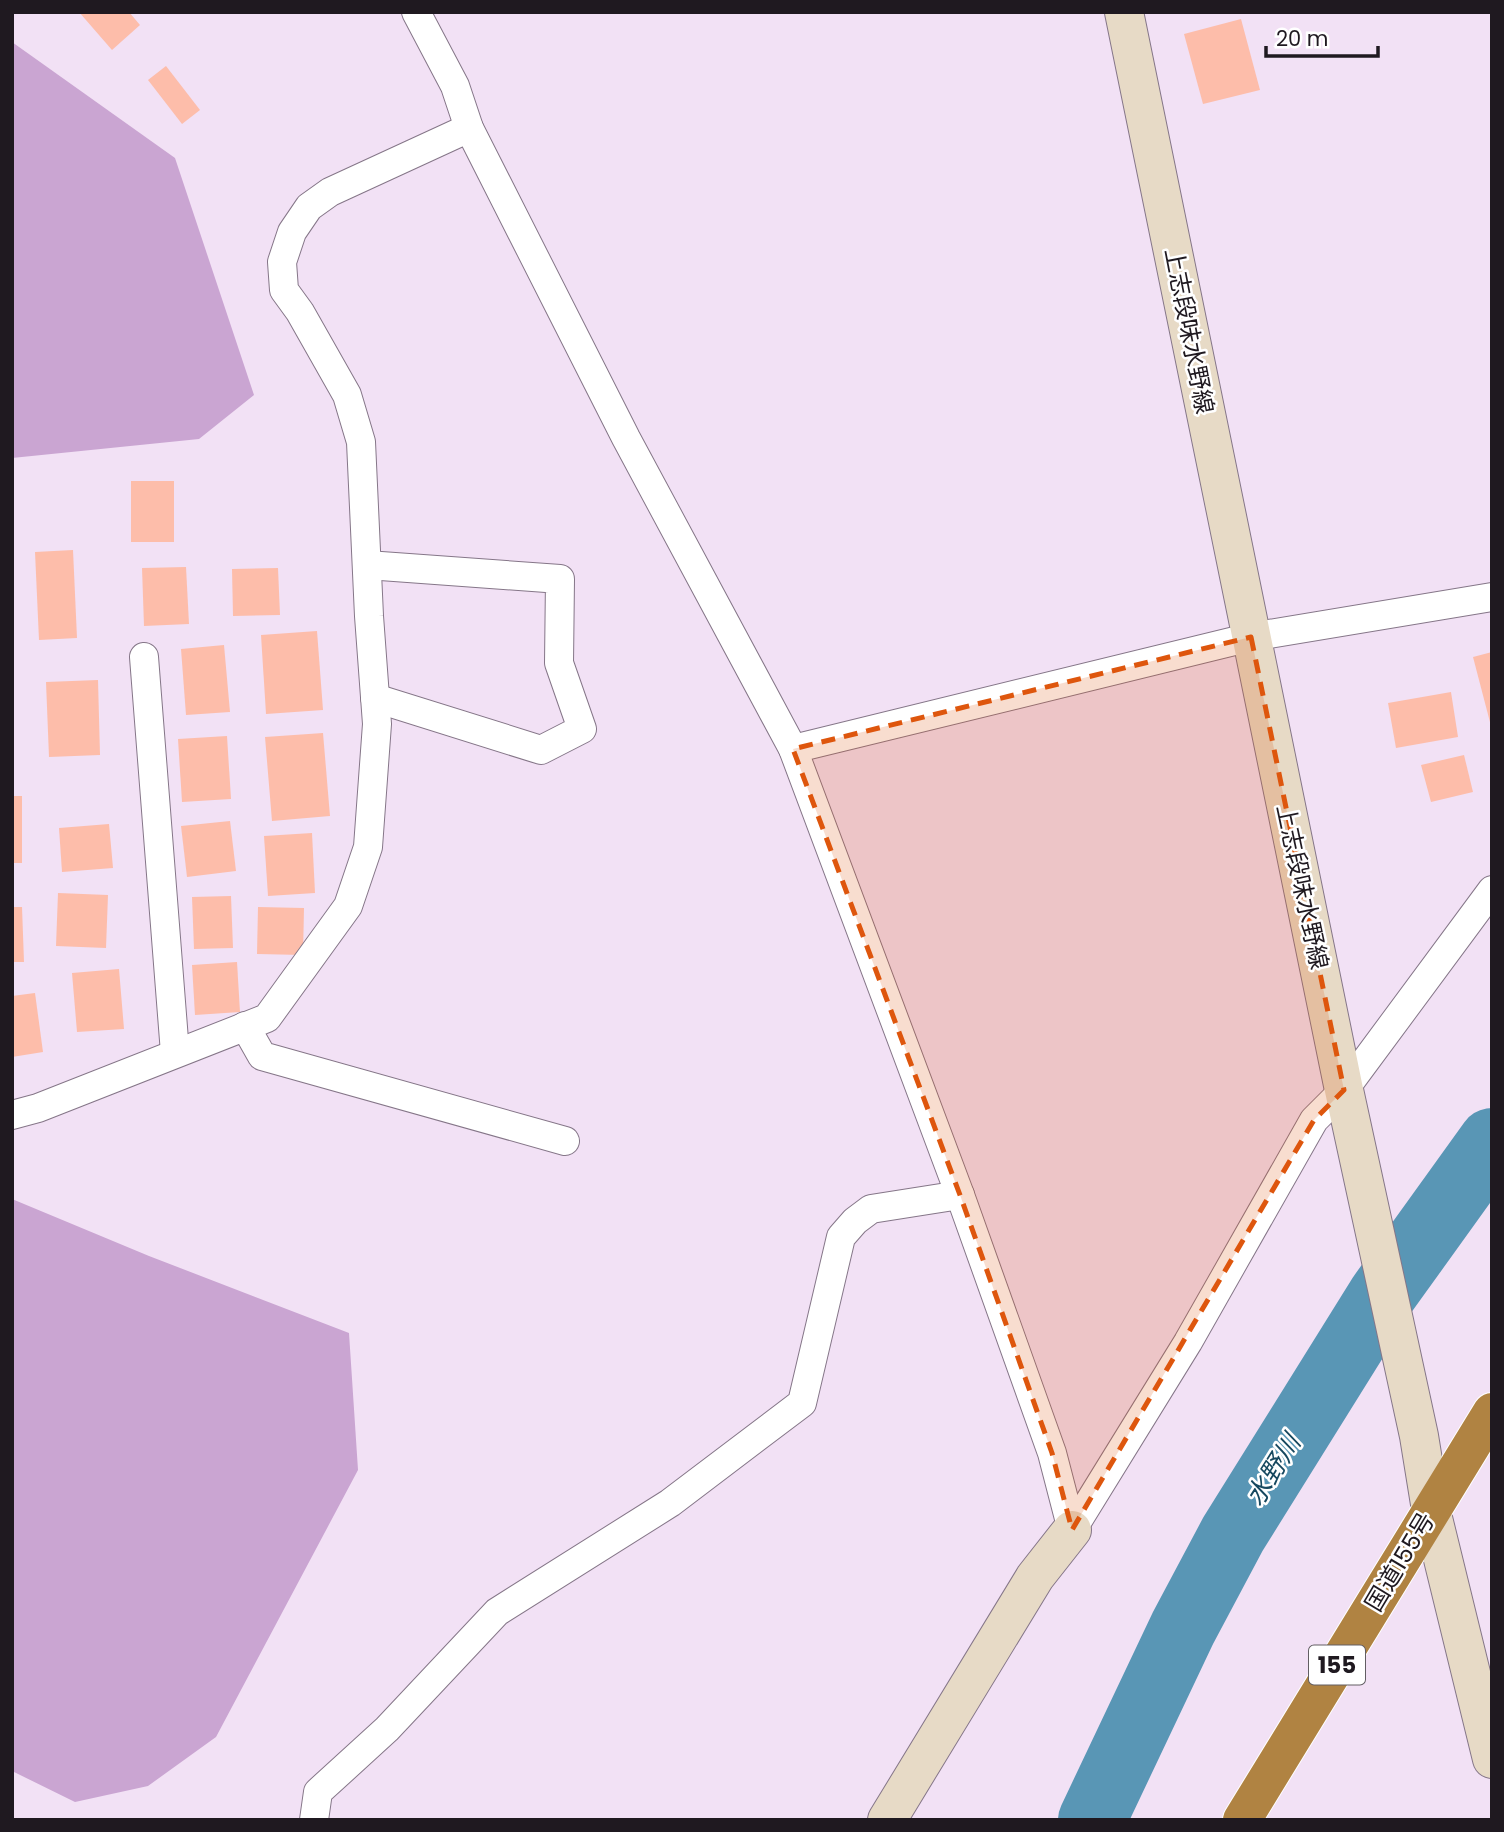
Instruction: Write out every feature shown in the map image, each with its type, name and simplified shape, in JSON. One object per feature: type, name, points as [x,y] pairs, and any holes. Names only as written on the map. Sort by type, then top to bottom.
[{"type":"highway","name":"国道155号","points":[[1242,1820],[1492,1412]]},
{"type":"street","points":[[416,12],[455,86],[469,128],[626,438],[793,749],[960,1195],[1052,1452],[1072,1530]]},
{"type":"street","name":"上志段味水野線","points":[[1124,12],[1344,1090],[1419,1436],[1431,1510],[1492,1759]]},
{"type":"street","points":[[12,1115],[38,1108],[267,1018],[348,906],[368,847],[377,724],[361,442],[347,395],[284,289],[282,262],[292,233],[309,207],[330,192],[469,128]]},
{"type":"street","points":[[367,565],[560,579],[559,663],[582,729],[541,750],[375,698]]},
{"type":"street","points":[[793,749],[1251,637],[1492,597]]},
{"type":"street","points":[[144,657],[175,1053]]},
{"type":"street","points":[[887,1820],[1035,1577],[1072,1530],[1188,1342],[1314,1120],[1344,1090],[1492,890]]},
{"type":"street","points":[[245,1026],[262,1056],[565,1141]]},
{"type":"street","points":[[314,1820],[318,1792],[387,1729],[497,1612],[670,1503],[802,1404],[841,1237],[855,1221],[871,1209],[960,1195]]},
{"type":"highlighted area","points":[[1251,637],[1344,1090],[1314,1120],[1072,1530],[1052,1453],[960,1195],[793,749]]},
{"type":"shaded area","points":[[12,42],[175,158],[254,395],[199,439],[12,458]]},
{"type":"shaded area","points":[[12,1199],[149,1256],[349,1333],[358,1470],[216,1737],[148,1786],[75,1802],[12,1771]]},
{"type":"building","points":[[79,12],[129,12],[140,25],[112,50]]},
{"type":"building","points":[[1241,19],[1260,90],[1203,104],[1184,34]]},
{"type":"building","points":[[166,66],[200,110],[182,124],[148,80]]},
{"type":"building","points":[[131,481],[174,481],[174,542],[131,542]]},
{"type":"building","points":[[73,550],[77,638],[39,640],[35,552]]},
{"type":"building","points":[[186,567],[189,624],[144,626],[142,568]]},
{"type":"building","points":[[278,568],[280,615],[233,616],[232,569]]},
{"type":"building","points":[[317,631],[323,710],[266,714],[261,635]]},
{"type":"building","points":[[224,645],[230,712],[186,715],[181,649]]},
{"type":"building","points":[[1492,652],[1492,726],[1491,726],[1473,657]]},
{"type":"building","points":[[98,680],[100,755],[49,757],[46,682]]},
{"type":"building","points":[[1451,692],[1458,737],[1396,748],[1388,703]]},
{"type":"building","points":[[323,733],[330,816],[272,821],[265,737]]},
{"type":"building","points":[[227,736],[231,799],[182,802],[178,739]]},
{"type":"building","points":[[1464,755],[1473,792],[1431,802],[1421,765]]},
{"type":"building","points":[[12,796],[22,796],[22,863],[12,863]]},
{"type":"building","points":[[230,821],[236,871],[187,877],[181,826]]},
{"type":"building","points":[[109,824],[113,868],[62,872],[59,828]]},
{"type":"building","points":[[312,833],[315,893],[268,896],[264,836]]},
{"type":"building","points":[[58,893],[108,895],[106,948],[56,946]]},
{"type":"building","points":[[231,896],[233,948],[194,949],[192,897]]},
{"type":"building","points":[[12,907],[22,907],[24,962],[12,962]]},
{"type":"building","points":[[258,907],[304,908],[303,955],[257,954]]},
{"type":"building","points":[[237,962],[240,1012],[195,1015],[192,965]]},
{"type":"building","points":[[119,969],[124,1029],[77,1032],[72,973]]},
{"type":"building","points":[[35,993],[43,1052],[12,1057],[12,996]]},
{"type":"waterway","name":"水野川","points":[[1092,1820],[1183,1628],[1233,1534],[1382,1295],[1492,1142]]}]
